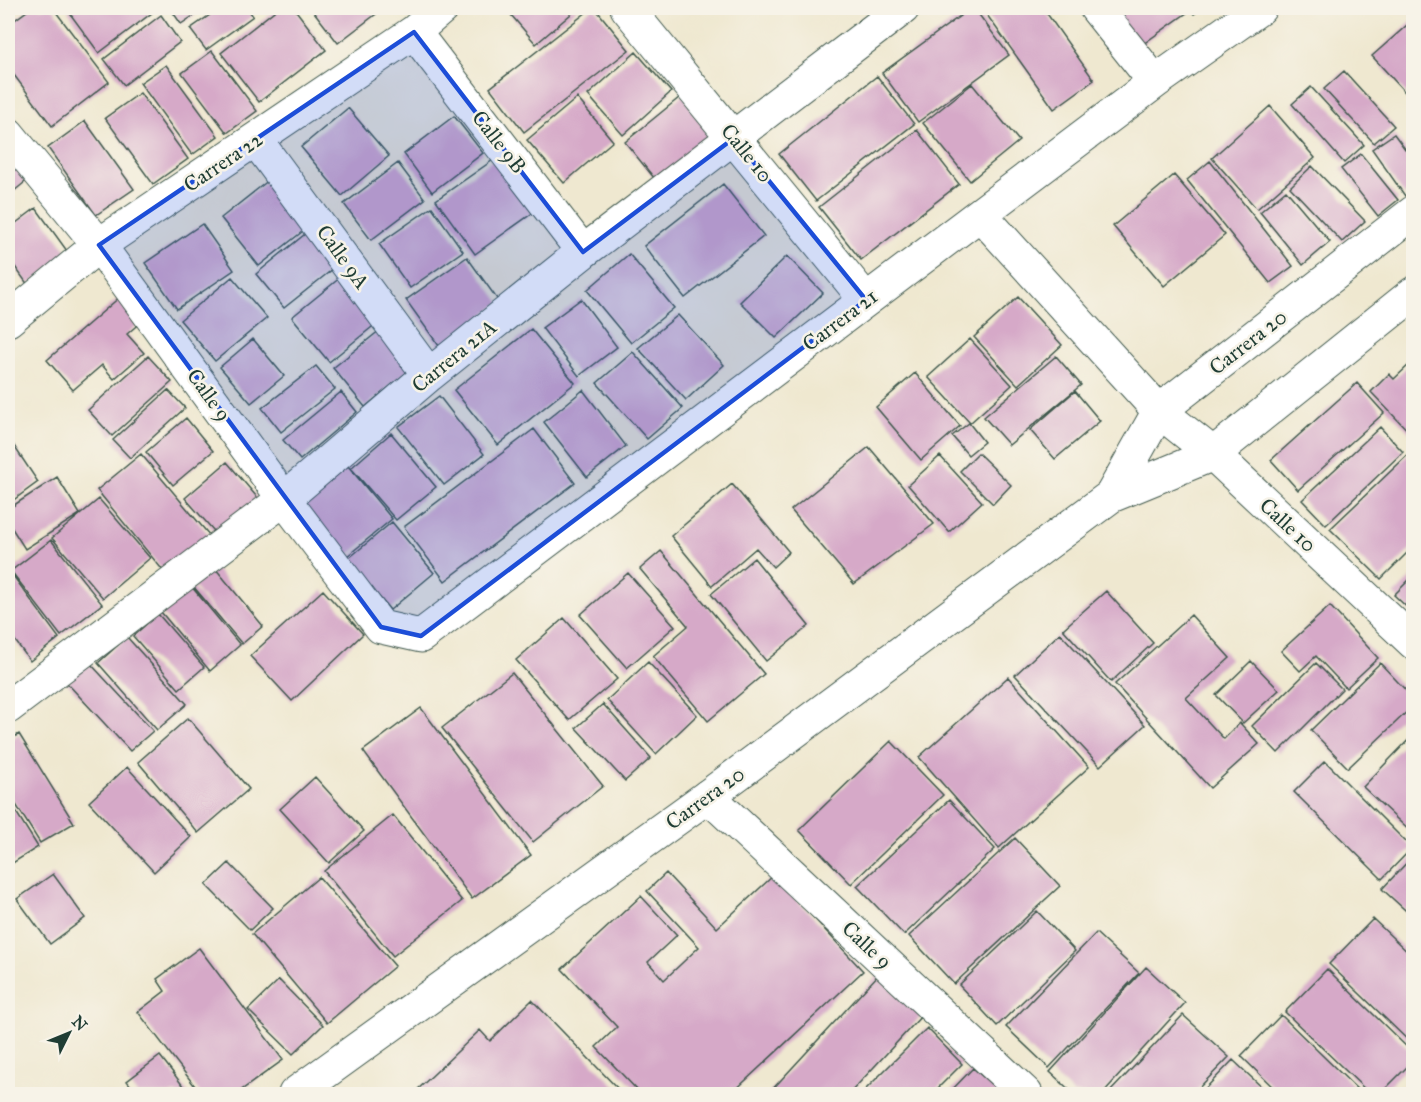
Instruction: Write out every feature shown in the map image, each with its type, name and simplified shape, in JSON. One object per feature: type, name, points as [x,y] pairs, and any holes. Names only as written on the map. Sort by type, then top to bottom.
[{"type":"street","name":"Carrera 22","points":[[8,320],[99,245],[414,32],[442,8]]},
{"type":"street","name":"Calle 10","points":[[627,8],[866,300]]},
{"type":"street","name":"Carrera 21A","points":[[8,707],[284,499],[429,375],[583,252],[903,8]]},
{"type":"street","points":[[1096,8],[1155,82]]},
{"type":"street","name":"Carrera 21","points":[[421,636],[1155,82],[1260,8]]},
{"type":"street","name":"Calle 9B","points":[[414,32],[583,252]]},
{"type":"street","name":"Calle 9","points":[[8,134],[99,245],[284,499],[381,627],[421,636]]},
{"type":"street","name":"Calle 9A","points":[[256,140],[429,375]]},
{"type":"street","name":"Carrera 20","points":[[1111,496],[1159,411],[1413,212]]},
{"type":"street","name":"Calle 10","points":[[980,214],[1159,411],[1213,454],[1413,644]]},
{"type":"street","name":"Carrera 20","points":[[295,1095],[708,796],[1111,496],[1213,454],[1413,293]]},
{"type":"street","name":"Calle 9","points":[[708,796],[1026,1095]]},
{"type":"highlighted area","points":[[414,32],[583,252],[734,138],[866,300],[421,636],[381,627],[99,245]]},
{"type":"building","points":[[31,8],[53,8],[109,82],[52,126],[8,67],[8,25]]},
{"type":"building","points":[[72,8],[150,8],[153,12],[99,53],[68,11]]},
{"type":"building","points":[[170,8],[205,8],[181,24]]},
{"type":"building","points":[[220,8],[247,8],[253,16],[206,50],[190,29]]},
{"type":"building","points":[[278,8],[294,8],[326,50],[259,102],[221,53]]},
{"type":"building","points":[[311,8],[384,8],[338,43]]},
{"type":"building","points":[[505,8],[578,8],[536,44]]},
{"type":"building","points":[[592,8],[595,8],[629,50],[524,132],[490,88]]},
{"type":"building","points":[[974,8],[1009,55],[918,122],[882,73]]},
{"type":"building","points":[[982,8],[1043,8],[1094,80],[1054,109]]},
{"type":"building","points":[[1106,8],[1185,8],[1188,12],[1136,49]]},
{"type":"building","points":[[1189,8],[1203,8],[1194,14]]},
{"type":"building","points":[[161,15],[180,42],[124,85],[104,59]]},
{"type":"building","points":[[1414,19],[1414,102],[1372,56]]},
{"type":"building","points":[[212,51],[257,111],[227,133],[182,73]]},
{"type":"building","points":[[636,52],[671,92],[623,135],[588,95]]},
{"type":"building","points":[[166,65],[218,136],[192,155],[140,83]]},
{"type":"building","points":[[1344,71],[1394,126],[1374,143],[1324,89]]},
{"type":"building","points":[[877,76],[914,124],[816,201],[779,154]]},
{"type":"building","points":[[972,84],[1019,141],[970,181],[923,123]]},
{"type":"building","points":[[1311,87],[1364,145],[1344,163],[1292,104]]},
{"type":"building","points":[[140,93],[188,159],[153,184],[105,118]]},
{"type":"building","points":[[685,93],[719,135],[659,184],[625,142]]},
{"type":"building","points":[[577,98],[613,141],[564,183],[527,140]]},
{"type":"building","points":[[1270,106],[1315,158],[1257,209],[1212,158]]},
{"type":"building","points":[[348,108],[389,156],[342,196],[301,147]]},
{"type":"building","points":[[454,116],[483,153],[432,192],[404,154]]},
{"type":"building","points":[[85,121],[134,189],[96,215],[48,148]]},
{"type":"building","points":[[917,130],[959,184],[861,260],[819,207]]},
{"type":"building","points":[[1394,134],[1414,161],[1414,190],[1405,196],[1372,149]]},
{"type":"building","points":[[8,151],[30,178],[8,196]]},
{"type":"building","points":[[1361,154],[1398,200],[1378,216],[1341,169]]},
{"type":"building","points":[[496,158],[534,212],[475,254],[436,200]]},
{"type":"building","points":[[1210,161],[1293,266],[1270,283],[1187,180]]},
{"type":"building","points":[[398,163],[425,199],[371,240],[344,204]]},
{"type":"building","points":[[1312,166],[1365,221],[1342,242],[1290,187]]},
{"type":"building","points":[[1174,175],[1225,235],[1164,286],[1113,226]]},
{"type":"building","points":[[274,176],[312,224],[259,266],[221,218]]},
{"type":"building","points":[[723,184],[764,236],[685,298],[644,246]]},
{"type":"building","points":[[1286,190],[1330,242],[1303,265],[1260,212]]},
{"type":"building","points":[[432,207],[463,251],[410,288],[379,244]]},
{"type":"building","points":[[36,208],[70,255],[28,285],[8,257],[8,229]]},
{"type":"building","points":[[202,224],[234,270],[177,309],[145,263]]},
{"type":"building","points":[[310,230],[338,265],[284,308],[256,274]]},
{"type":"building","points":[[629,254],[674,308],[631,343],[587,290]]},
{"type":"building","points":[[787,256],[823,293],[776,338],[740,302]]},
{"type":"building","points":[[467,257],[500,303],[439,346],[406,300]]},
{"type":"building","points":[[232,277],[267,318],[215,361],[180,320]]},
{"type":"building","points":[[341,277],[377,323],[329,362],[292,317]]},
{"type":"building","points":[[121,296],[142,321],[127,334],[144,353],[114,379],[102,365],[73,390],[47,360]]},
{"type":"building","points":[[1018,297],[1062,345],[1018,385],[974,337]]},
{"type":"building","points":[[581,299],[617,347],[579,376],[542,328]]},
{"type":"building","points":[[678,315],[724,365],[686,400],[638,348]]},
{"type":"building","points":[[531,329],[575,383],[498,445],[454,390]]},
{"type":"building","points":[[380,330],[412,368],[365,407],[333,368]]},
{"type":"building","points":[[253,339],[284,376],[251,403],[220,367]]},
{"type":"building","points":[[970,339],[1012,385],[970,423],[928,377]]},
{"type":"building","points":[[633,352],[683,408],[647,439],[597,383]]},
{"type":"building","points":[[148,356],[172,382],[112,436],[88,410]]},
{"type":"building","points":[[1056,356],[1081,385],[1009,445],[984,417]]},
{"type":"building","points":[[1411,363],[1414,366],[1414,437],[1371,392],[1389,374],[1394,379]]},
{"type":"building","points":[[316,366],[335,389],[281,432],[262,408]]},
{"type":"building","points":[[915,373],[960,426],[921,460],[876,407]]},
{"type":"building","points":[[1357,383],[1384,413],[1298,490],[1271,460]]},
{"type":"building","points":[[168,390],[185,408],[130,458],[113,440]]},
{"type":"building","points":[[583,390],[626,446],[587,477],[544,422]]},
{"type":"building","points":[[1075,391],[1100,421],[1055,459],[1030,430]]},
{"type":"building","points":[[341,392],[357,412],[300,460],[283,440]]},
{"type":"building","points":[[439,396],[484,454],[444,485],[398,427]]},
{"type":"building","points":[[186,418],[213,451],[173,485],[146,452]]},
{"type":"building","points":[[969,423],[984,442],[968,455],[952,436]]},
{"type":"building","points":[[1380,427],[1403,452],[1326,525],[1302,500]]},
{"type":"building","points":[[534,429],[575,483],[445,581],[404,527]]},
{"type":"building","points":[[391,433],[436,487],[396,520],[351,468]]},
{"type":"building","points":[[8,437],[38,482],[8,504]]},
{"type":"building","points":[[869,447],[934,524],[854,584],[791,510]]},
{"type":"building","points":[[1414,449],[1414,546],[1381,579],[1330,529]]},
{"type":"building","points":[[978,453],[1011,485],[993,504],[960,471]]},
{"type":"building","points":[[141,454],[210,536],[165,573],[97,490]]},
{"type":"building","points":[[940,456],[982,502],[949,532],[908,485]]},
{"type":"building","points":[[227,462],[262,503],[221,539],[185,498]]},
{"type":"building","points":[[348,466],[392,519],[346,557],[302,504]]},
{"type":"building","points":[[57,477],[80,514],[25,549],[8,522],[8,509]]},
{"type":"building","points":[[732,484],[789,552],[773,567],[756,548],[712,586],[671,536]]},
{"type":"building","points":[[99,499],[150,558],[103,598],[52,538]]},
{"type":"building","points":[[392,522],[434,573],[390,610],[348,559]]},
{"type":"building","points":[[51,540],[102,604],[61,636],[11,571]]},
{"type":"building","points":[[661,551],[764,674],[708,721],[653,656],[688,626],[640,569]]},
{"type":"building","points":[[754,558],[809,626],[766,661],[711,594]]},
{"type":"building","points":[[215,568],[263,626],[242,644],[193,586]]},
{"type":"building","points":[[8,569],[59,638],[30,661],[8,631]]},
{"type":"building","points":[[628,573],[675,626],[627,668],[580,615]]},
{"type":"building","points":[[1414,575],[1414,614],[1394,595]]},
{"type":"building","points":[[191,586],[240,645],[210,671],[161,612]]},
{"type":"building","points":[[323,590],[363,634],[292,701],[250,656]]},
{"type":"building","points":[[1106,591],[1153,643],[1111,682],[1063,629]]},
{"type":"building","points":[[1330,606],[1378,658],[1346,688],[1316,656],[1300,671],[1281,651]]},
{"type":"building","points":[[158,614],[204,667],[179,689],[133,636]]},
{"type":"building","points":[[1191,615],[1230,658],[1186,698],[1224,739],[1240,723],[1259,744],[1210,788],[1115,684]]},
{"type":"building","points":[[564,618],[617,679],[569,720],[516,660]]},
{"type":"building","points":[[1060,633],[1145,725],[1100,766],[1015,675]]},
{"type":"building","points":[[127,637],[187,704],[157,730],[98,663]]},
{"type":"building","points":[[1251,661],[1279,690],[1243,723],[1216,695]]},
{"type":"building","points":[[89,662],[153,731],[130,751],[67,683]]},
{"type":"building","points":[[648,662],[697,715],[656,754],[607,700]]},
{"type":"building","points":[[1316,663],[1342,689],[1278,753],[1252,726]]},
{"type":"building","points":[[1380,663],[1414,699],[1414,705],[1348,768],[1311,730]]},
{"type":"building","points":[[512,673],[603,786],[533,842],[442,728]]},
{"type":"building","points":[[1008,677],[1089,767],[999,848],[919,757]]},
{"type":"building","points":[[603,704],[651,758],[625,781],[576,728]]},
{"type":"building","points":[[421,708],[531,855],[472,899],[363,751]]},
{"type":"building","points":[[188,718],[249,789],[198,833],[138,762]]},
{"type":"building","points":[[19,734],[74,823],[40,843],[8,792],[8,741]]},
{"type":"building","points":[[1414,734],[1414,835],[1363,787]]},
{"type":"building","points":[[891,741],[943,795],[851,884],[799,830]]},
{"type":"building","points":[[1325,761],[1412,848],[1382,879],[1294,792]]},
{"type":"building","points":[[127,767],[191,837],[154,872],[89,802]]},
{"type":"building","points":[[315,777],[364,831],[329,863],[280,809]]},
{"type":"building","points":[[8,799],[38,847],[8,866]]},
{"type":"building","points":[[949,800],[995,849],[904,935],[857,886]]},
{"type":"building","points":[[393,815],[462,901],[393,956],[324,871]]},
{"type":"building","points":[[1015,838],[1060,886],[954,984],[909,936]]},
{"type":"building","points":[[1414,855],[1414,918],[1382,889]]},
{"type":"building","points":[[229,863],[273,908],[250,930],[206,885]]},
{"type":"building","points":[[666,873],[717,928],[774,875],[863,971],[731,1094],[641,1094],[596,1047],[617,1027],[562,969],[641,896],[677,935],[648,962],[664,980],[699,947],[647,891]]},
{"type":"building","points":[[53,874],[85,918],[50,944],[17,899]]},
{"type":"building","points":[[319,877],[395,966],[327,1023],[252,934]]},
{"type":"building","points":[[1037,911],[1075,951],[997,1026],[959,985]]},
{"type":"building","points":[[1373,919],[1414,958],[1414,1046],[1329,964]]},
{"type":"building","points":[[1096,933],[1139,973],[1049,1068],[1006,1027]]},
{"type":"building","points":[[199,948],[283,1060],[236,1094],[201,1094],[138,1012],[165,991],[157,979]]},
{"type":"building","points":[[1146,967],[1185,1003],[1102,1094],[1074,1094],[1050,1072]]},
{"type":"building","points":[[1327,969],[1414,1054],[1414,1060],[1380,1094],[1370,1094],[1285,1012]]},
{"type":"building","points":[[880,973],[924,1013],[849,1094],[768,1094]]},
{"type":"building","points":[[279,980],[323,1025],[293,1054],[248,1010]]},
{"type":"building","points":[[532,1000],[623,1094],[413,1094],[480,1030],[490,1041]]},
{"type":"building","points":[[1183,1015],[1229,1057],[1193,1094],[1108,1094]]},
{"type":"building","points":[[1281,1015],[1362,1094],[1280,1094],[1241,1056]]},
{"type":"building","points":[[927,1028],[962,1064],[932,1094],[861,1094]]},
{"type":"building","points":[[160,1056],[189,1094],[137,1094],[127,1081]]},
{"type":"building","points":[[1233,1060],[1269,1094],[1200,1094]]},
{"type":"building","points":[[973,1068],[1002,1094],[948,1094]]}]
